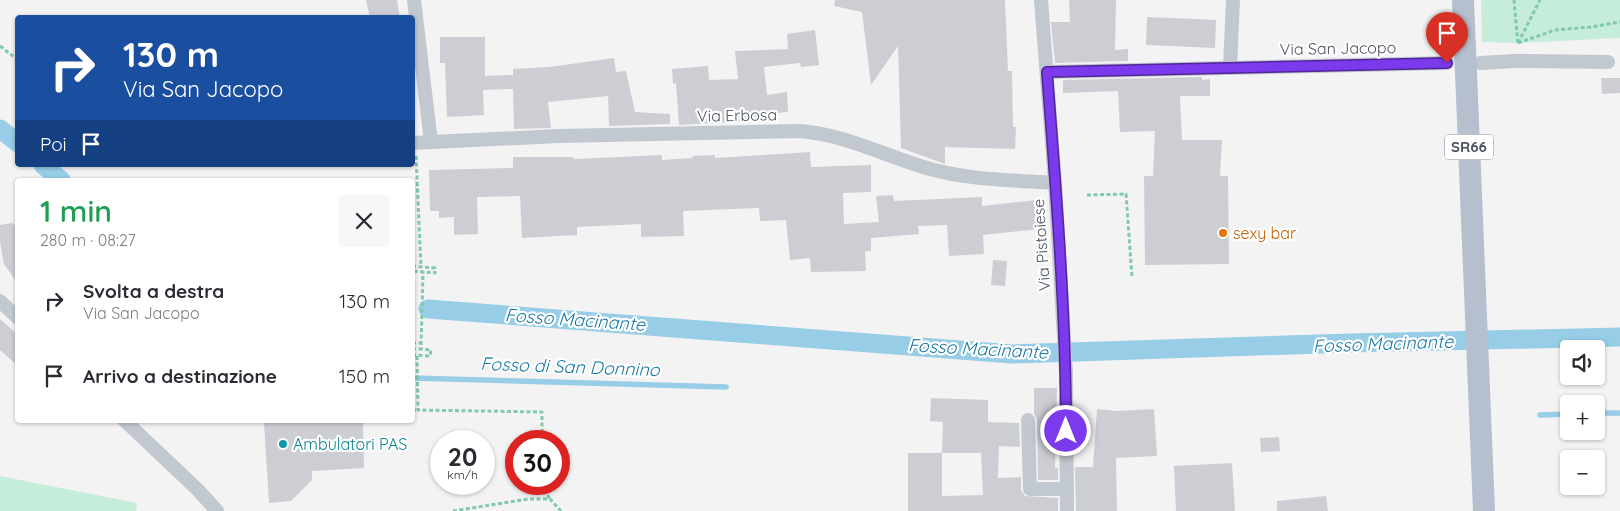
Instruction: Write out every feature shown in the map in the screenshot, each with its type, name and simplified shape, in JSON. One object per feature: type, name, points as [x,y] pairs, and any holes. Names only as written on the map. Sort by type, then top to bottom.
[{"type":"main road","name":"SR66","points":[[1462,0],[1484,511]]},
{"type":"street","points":[[414,0],[431,142]]},
{"type":"street","name":"Via Pistoiese","points":[[1041,0],[1063,310],[1066,373],[1067,511]]},
{"type":"street","points":[[1230,68],[1233,0]]},
{"type":"street","points":[[1480,63],[1515,61],[1608,62]]},
{"type":"street","name":"Via San Jacopo","points":[[1047,72],[1447,63]]},
{"type":"street","name":"Via Erbosa","points":[[415,143],[559,136],[800,131],[822,134],[857,143],[920,167],[964,176],[1055,183]]},
{"type":"street","points":[[0,301],[15,315]]},
{"type":"street","points":[[1028,420],[1030,489],[1067,489]]},
{"type":"street","points":[[127,423],[198,490],[217,511]]},
{"type":"path","points":[[1514,0],[1518,43],[1515,61]]},
{"type":"path","points":[[1518,43],[1540,0]]},
{"type":"path","points":[[1518,43],[1555,30],[1620,22]]},
{"type":"path","points":[[0,46],[15,58]]},
{"type":"path","points":[[415,161],[421,267]]},
{"type":"path","points":[[1087,195],[1126,194],[1132,277]]},
{"type":"path","points":[[415,266],[435,268],[435,273],[415,271]]},
{"type":"path","points":[[421,349],[423,272]]},
{"type":"path","points":[[415,343],[421,343]]},
{"type":"path","points":[[415,349],[431,350],[430,356],[417,356],[418,410],[542,412],[542,430]]},
{"type":"path","points":[[547,495],[561,511]]},
{"type":"path","points":[[453,511],[528,499],[550,499]]},
{"type":"green space","points":[[1481,0],[1620,0],[1620,38],[1518,43],[1482,42]]},
{"type":"green space","points":[[0,476],[137,503],[136,511],[0,511]]},
{"type":"building","points":[[366,0],[397,0],[400,15],[369,15]]},
{"type":"building","points":[[835,0],[1005,0],[1008,71],[1012,71],[1013,127],[1016,127],[1015,149],[945,147],[945,164],[901,148],[898,46],[871,85],[862,12],[834,6]]},
{"type":"building","points":[[1069,0],[1116,0],[1115,50],[1128,49],[1128,61],[1055,63],[1051,22],[1070,22]]},
{"type":"building","points":[[1147,17],[1216,20],[1215,48],[1146,45]]},
{"type":"building","points":[[815,30],[819,65],[801,67],[800,63],[764,67],[767,95],[787,92],[788,112],[768,114],[769,120],[679,125],[676,83],[673,84],[672,69],[708,66],[709,80],[738,79],[735,51],[788,49],[787,34]]},
{"type":"building","points":[[440,37],[485,37],[485,76],[513,75],[513,69],[549,67],[614,58],[616,72],[626,71],[635,112],[670,114],[670,124],[609,126],[608,96],[548,102],[551,128],[514,129],[513,89],[483,90],[484,115],[447,117],[445,63],[440,63]]},
{"type":"building","points":[[1202,77],[1202,80],[1210,79],[1210,96],[1180,96],[1182,140],[1222,140],[1220,176],[1228,176],[1229,264],[1145,265],[1144,176],[1153,176],[1155,131],[1120,132],[1118,91],[1063,93],[1063,80]]},
{"type":"building","points":[[1601,78],[1620,78],[1620,93],[1602,94]]},
{"type":"building","points":[[810,152],[811,167],[871,165],[871,192],[843,193],[844,224],[879,222],[876,196],[893,195],[894,201],[982,197],[982,206],[1037,200],[1040,229],[983,235],[984,254],[949,256],[947,225],[918,226],[919,234],[871,238],[871,251],[865,251],[866,271],[811,272],[810,258],[790,260],[786,220],[760,221],[759,208],[683,211],[684,236],[641,237],[641,224],[577,227],[577,235],[522,238],[520,196],[477,197],[478,234],[454,235],[454,217],[439,218],[439,211],[430,211],[429,170],[513,168],[513,157],[573,157],[573,159],[662,155],[662,160],[693,158],[692,156],[715,155],[715,158]]},
{"type":"building","points":[[12,223],[15,226],[15,280],[4,264],[0,242],[0,225]]},
{"type":"building","points":[[993,260],[1007,261],[1005,286],[991,285]]},
{"type":"building","points":[[0,319],[15,332],[15,363],[0,350]]},
{"type":"building","points":[[1034,388],[1057,388],[1055,468],[1058,468],[1058,480],[1038,480],[1037,420],[1034,414]]},
{"type":"building","points":[[931,398],[988,400],[988,422],[1019,423],[1020,447],[999,446],[998,478],[1021,477],[1021,490],[1025,496],[1058,498],[1058,511],[908,511],[908,453],[942,453],[943,422],[930,421]],"holes":[[[942,453],[981,453],[983,495],[942,496]]]},
{"type":"building","points":[[1097,409],[1117,411],[1154,409],[1157,456],[1116,458],[1117,511],[1076,511],[1075,467],[1093,467]]},
{"type":"building","points":[[264,423],[363,423],[364,468],[312,471],[312,480],[291,501],[269,503]]},
{"type":"building","points":[[1279,437],[1280,451],[1261,452],[1260,438]]},
{"type":"building","points":[[1232,463],[1235,511],[1176,511],[1174,466]]},
{"type":"building","points":[[1326,496],[1328,511],[1277,511],[1277,501]]},
{"type":"waterway","name":"Fosso Macinante","points":[[0,129],[15,141]]},
{"type":"waterway","name":"Fosso Macinante","points":[[45,167],[59,178]]},
{"type":"waterway","name":"Fosso Macinante","points":[[428,309],[1012,354],[1351,343],[1620,337]]},
{"type":"waterway","name":"Fosso di San Donnino","points":[[415,378],[726,387]]},
{"type":"waterway","points":[[1605,413],[1620,413]]},
{"type":"waterway","points":[[1540,415],[1560,414]]},
{"type":"place","name":"sexy bar","points":[[1223,233]]},
{"type":"place","name":"Ambulatori PAS","points":[[283,444]]},
{"type":"route","points":[[1066,431],[1063,310],[1047,72],[1447,63]]}]
